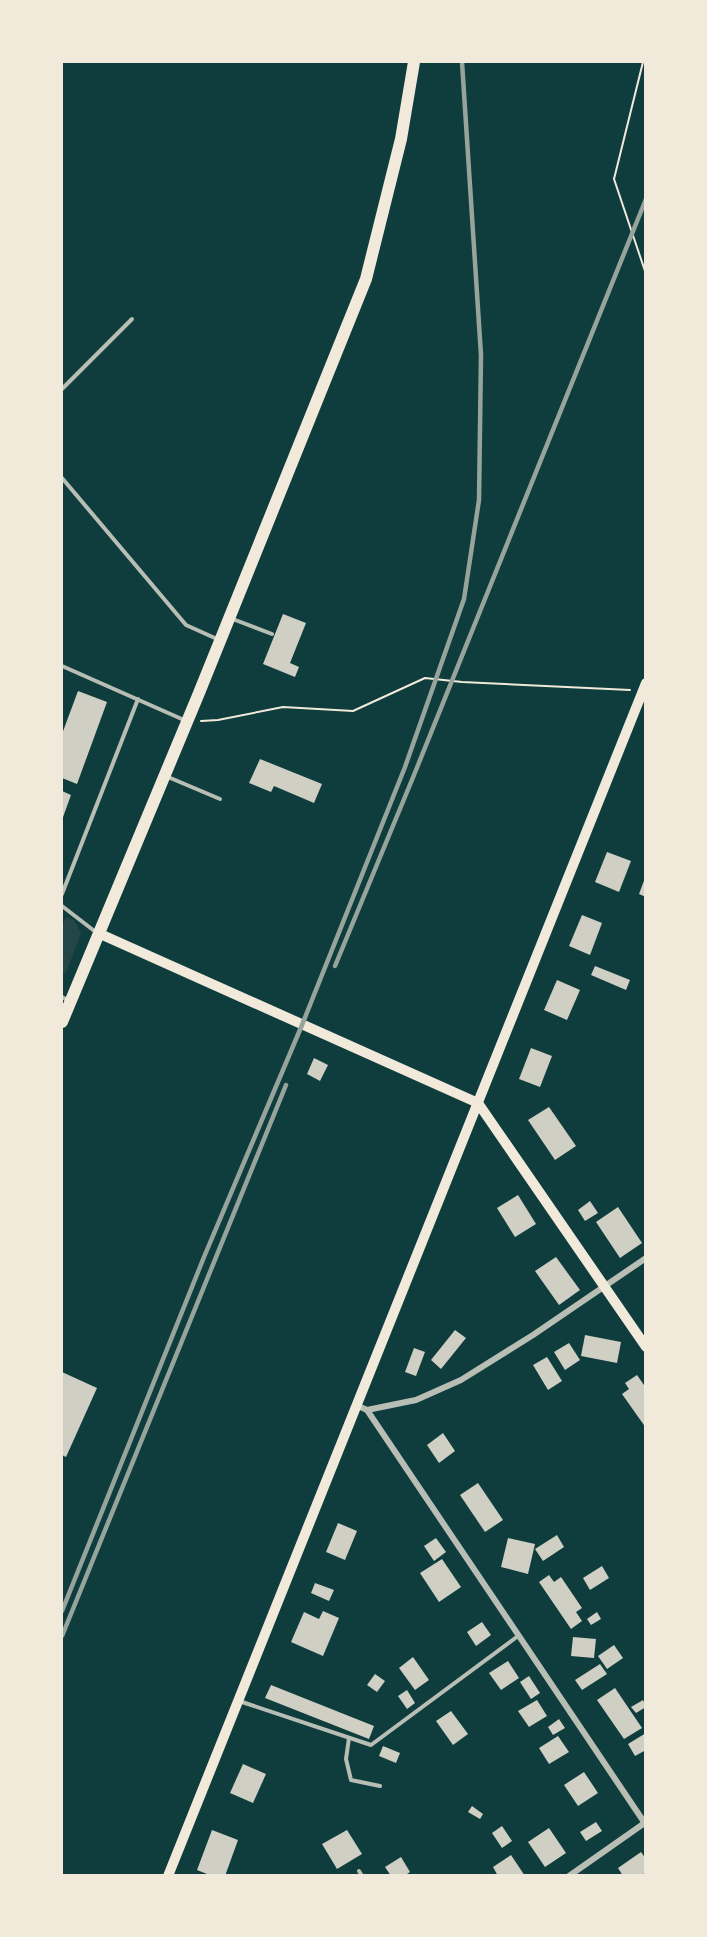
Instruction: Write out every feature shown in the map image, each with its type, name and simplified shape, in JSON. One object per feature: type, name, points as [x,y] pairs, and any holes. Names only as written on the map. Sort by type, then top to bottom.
[{"type":"main road","points":[[62,1022],[66,999],[98,933],[165,776],[366,279],[401,139],[414,62]]},
{"type":"main road","points":[[168,1875],[238,1700],[361,1408],[478,1103],[644,688]]},
{"type":"main road","points":[[98,933],[478,1103],[645,1347]]},
{"type":"street","points":[[569,1875],[645,1823],[361,1408],[416,1400],[461,1380],[515,1347],[645,1258]]},
{"type":"lane","points":[[62,389],[132,319]]},
{"type":"lane","points":[[62,478],[186,625],[220,641]]},
{"type":"lane","points":[[230,618],[272,634]]},
{"type":"lane","points":[[62,673],[63,666],[187,722]]},
{"type":"lane","points":[[62,894],[138,699]]},
{"type":"lane","points":[[165,776],[220,799]]},
{"type":"lane","points":[[62,906],[98,933]]},
{"type":"lane","points":[[238,1700],[371,1745],[519,1636]]},
{"type":"lane","points":[[350,1738],[346,1759],[351,1780],[380,1786]]},
{"type":"path","points":[[643,62],[614,179],[645,274]]},
{"type":"path","points":[[187,722],[218,720],[283,707],[353,711],[425,678],[462,682],[644,688]]},
{"type":"shaded area","points":[[66,917],[74,920],[81,933],[66,973],[62,974],[62,928]]},
{"type":"building","points":[[283,614],[306,623],[290,663],[299,667],[295,677],[263,664]]},
{"type":"building","points":[[78,691],[107,702],[77,784],[62,778],[62,734]]},
{"type":"building","points":[[260,759],[322,784],[314,803],[274,786],[271,792],[249,783]]},
{"type":"building","points":[[62,791],[71,795],[62,820]]},
{"type":"building","points":[[607,852],[631,861],[619,892],[595,882]]},
{"type":"building","points":[[646,878],[646,897],[639,894]]},
{"type":"building","points":[[582,915],[602,923],[590,955],[569,946]]},
{"type":"building","points":[[595,966],[630,980],[626,990],[591,975]]},
{"type":"building","points":[[557,980],[580,990],[567,1020],[544,1010]]},
{"type":"building","points":[[531,1048],[552,1056],[540,1087],[519,1079]]},
{"type":"building","points":[[314,1058],[328,1065],[320,1081],[307,1074]]},
{"type":"building","points":[[549,1107],[576,1146],[555,1160],[528,1120]]},
{"type":"building","points":[[518,1195],[536,1224],[515,1237],[497,1208]]},
{"type":"building","points":[[590,1201],[598,1213],[585,1221],[578,1210]]},
{"type":"building","points":[[618,1207],[642,1243],[620,1258],[596,1222]]},
{"type":"building","points":[[556,1257],[580,1290],[559,1305],[535,1271]]},
{"type":"building","points":[[455,1330],[466,1338],[441,1369],[431,1360]]},
{"type":"building","points":[[585,1335],[621,1342],[617,1363],[581,1356]]},
{"type":"building","points":[[569,1343],[580,1360],[565,1370],[554,1352]]},
{"type":"building","points":[[414,1348],[425,1352],[416,1376],[405,1372]]},
{"type":"building","points":[[547,1357],[562,1381],[548,1390],[533,1365]]},
{"type":"building","points":[[62,1372],[97,1388],[66,1457],[62,1455]]},
{"type":"building","points":[[637,1375],[646,1388],[646,1428],[622,1394],[629,1389],[625,1383]]},
{"type":"building","points":[[443,1433],[455,1451],[439,1463],[427,1445]]},
{"type":"building","points":[[478,1483],[503,1520],[485,1532],[460,1495]]},
{"type":"building","points":[[338,1523],[357,1531],[345,1560],[326,1552]]},
{"type":"building","points":[[557,1535],[564,1547],[543,1561],[535,1549]]},
{"type":"building","points":[[436,1538],[446,1552],[434,1561],[424,1546]]},
{"type":"building","points":[[508,1538],[535,1544],[528,1574],[501,1567]]},
{"type":"building","points":[[442,1559],[461,1587],[439,1602],[420,1573]]},
{"type":"building","points":[[602,1566],[609,1578],[590,1590],[583,1578]]},
{"type":"building","points":[[549,1575],[554,1582],[561,1577],[582,1608],[576,1612],[582,1621],[571,1629],[539,1582]]},
{"type":"building","points":[[315,1583],[334,1590],[329,1601],[311,1593]]},
{"type":"building","points":[[323,1611],[339,1618],[323,1656],[291,1642],[304,1612],[319,1619]]},
{"type":"building","points":[[597,1612],[601,1619],[591,1625],[587,1619]]},
{"type":"building","points":[[482,1622],[491,1635],[476,1646],[467,1632]]},
{"type":"building","points":[[573,1637],[596,1639],[594,1658],[571,1656]]},
{"type":"building","points":[[614,1645],[623,1658],[607,1669],[598,1656]]},
{"type":"building","points":[[413,1657],[429,1680],[415,1690],[399,1668]]},
{"type":"building","points":[[508,1661],[519,1678],[501,1690],[489,1673]]},
{"type":"building","points":[[600,1664],[607,1674],[582,1690],[575,1680]]},
{"type":"building","points":[[375,1674],[385,1681],[377,1692],[367,1685]]},
{"type":"building","points":[[529,1676],[540,1693],[531,1699],[520,1682]]},
{"type":"building","points":[[271,1685],[374,1726],[369,1739],[265,1698]]},
{"type":"building","points":[[615,1688],[642,1728],[624,1739],[597,1700]]},
{"type":"building","points":[[407,1690],[415,1703],[407,1709],[398,1696]]},
{"type":"building","points":[[537,1700],[547,1716],[529,1727],[518,1711]]},
{"type":"building","points":[[643,1700],[646,1707],[636,1713],[631,1707]]},
{"type":"building","points":[[451,1711],[468,1734],[453,1745],[436,1721]]},
{"type":"building","points":[[559,1719],[565,1728],[553,1735],[548,1727]]},
{"type":"building","points":[[646,1733],[646,1750],[635,1756],[628,1744]]},
{"type":"building","points":[[558,1736],[569,1752],[549,1764],[539,1748]]},
{"type":"building","points":[[383,1746],[400,1753],[396,1763],[379,1756]]},
{"type":"building","points":[[243,1764],[266,1774],[253,1803],[230,1793]]},
{"type":"building","points":[[584,1772],[598,1793],[578,1806],[564,1785]]},
{"type":"building","points":[[472,1806],[483,1814],[480,1819],[468,1812]]},
{"type":"building","points":[[596,1822],[602,1831],[586,1841],[580,1832]]},
{"type":"building","points":[[502,1826],[512,1841],[502,1848],[492,1833]]},
{"type":"building","points":[[549,1828],[566,1853],[545,1867],[528,1842]]},
{"type":"building","points":[[212,1830],[238,1840],[225,1876],[212,1876],[197,1870]]},
{"type":"building","points":[[347,1830],[362,1854],[337,1869],[322,1844]]},
{"type":"building","points":[[641,1852],[646,1859],[646,1872],[640,1876],[623,1876],[618,1868]]},
{"type":"building","points":[[511,1855],[525,1876],[498,1876],[493,1867]]},
{"type":"building","points":[[401,1857],[410,1872],[404,1876],[391,1876],[385,1867]]},
{"type":"railway","points":[[62,1611],[405,767],[464,599],[479,500],[481,355],[462,62]]},
{"type":"railway","points":[[335,966],[646,199]]},
{"type":"railway","points":[[62,1636],[286,1085]]}]
